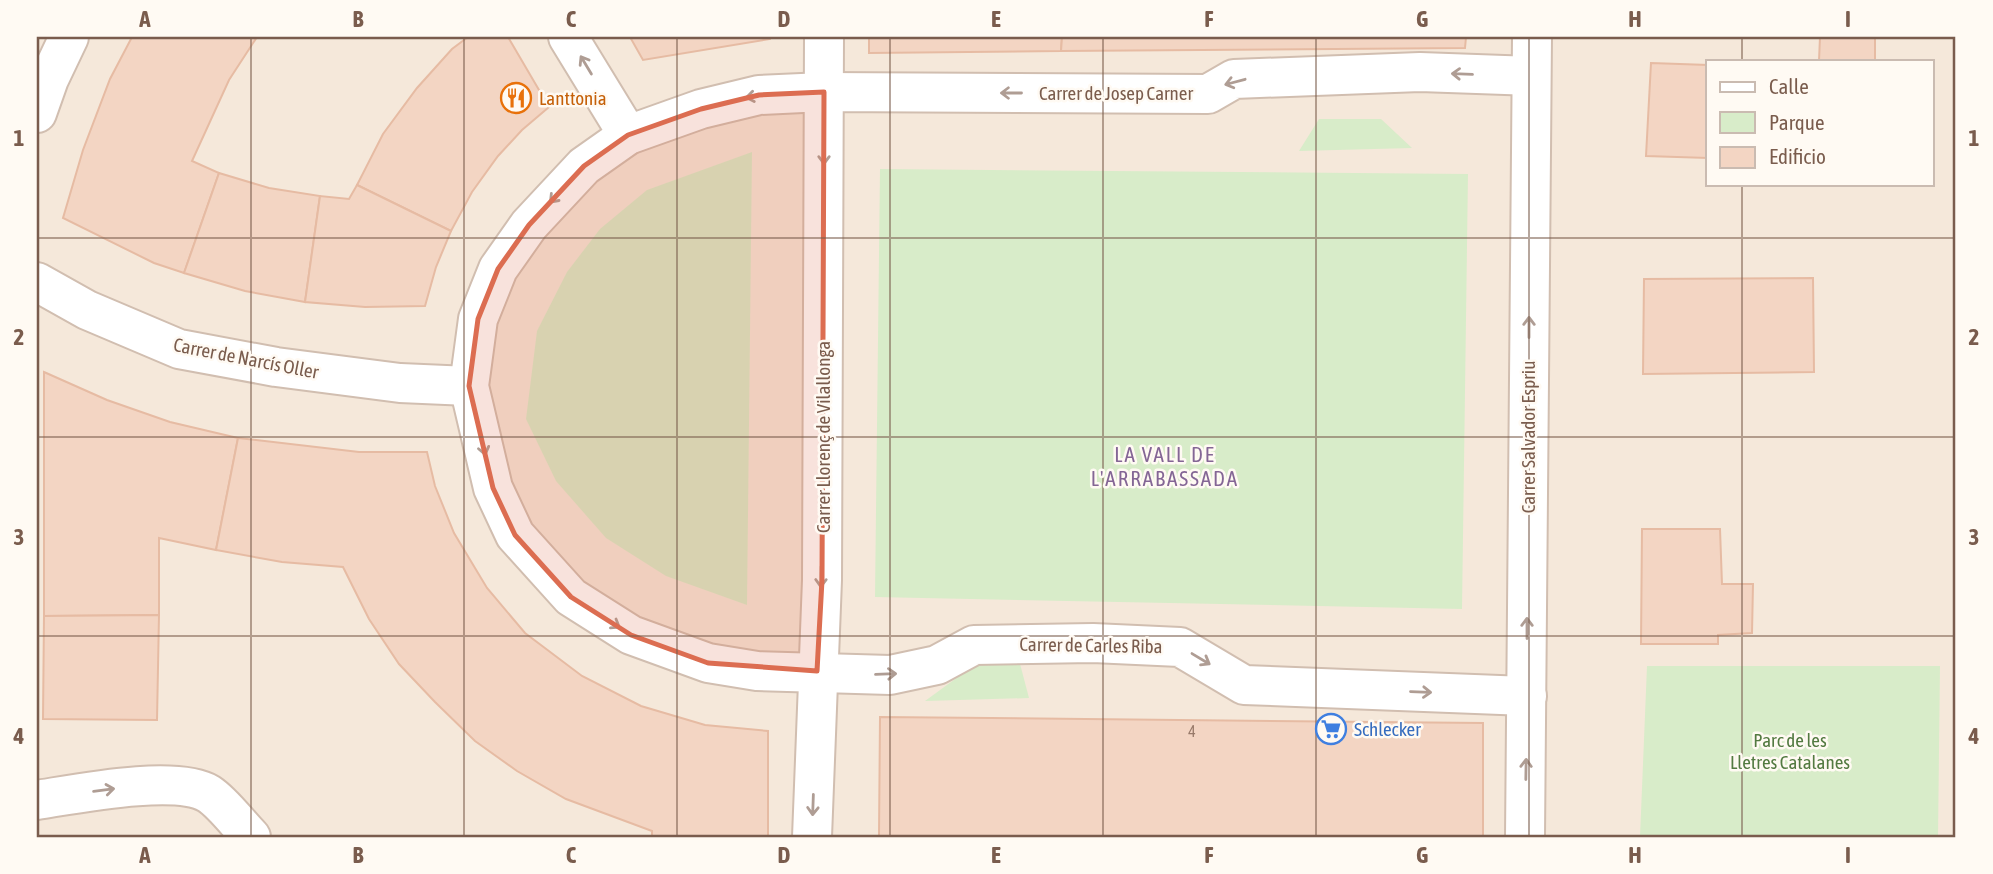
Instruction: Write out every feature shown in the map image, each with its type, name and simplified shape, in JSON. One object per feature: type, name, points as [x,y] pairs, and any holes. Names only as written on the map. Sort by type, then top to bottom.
[{"type":"street","points":[[37,113],[69,37]]},
{"type":"street","points":[[568,37],[628,135]]},
{"type":"street","name":"Carrer Llorenç de Vilallonga","points":[[812,837],[822,566],[824,37]]},
{"type":"street","name":"Carrer Salvador Espriu","points":[[1525,837],[1532,37]]},
{"type":"street","name":"Carrer de Josep Carner","points":[[469,386],[478,319],[498,269],[529,225],[584,166],[628,135],[701,108],[759,95],[824,92],[1208,94],[1234,79],[1420,72],[1530,76]]},
{"type":"street","name":"Carrer de Narcís Oller","points":[[37,282],[87,310],[179,349],[276,367],[400,383],[469,386]]},
{"type":"street","name":"Carrer de Carles Riba","points":[[469,386],[493,488],[516,535],[571,597],[631,635],[708,663],[757,671],[890,675],[937,665],[974,645],[1093,643],[1180,647],[1244,685],[1527,696]]},
{"type":"street","points":[[37,800],[109,789],[172,785],[207,793],[251,837]]},
{"type":"highlighted area","points":[[824,92],[822,580],[817,671],[708,663],[631,635],[571,597],[515,535],[493,488],[469,386],[478,319],[498,269],[529,225],[584,166],[628,135],[701,109],[759,95]]},
{"type":"shaded area","points":[[37,37],[1956,37],[1956,837],[37,837]]},
{"type":"green space","points":[[1319,119],[1381,119],[1412,148],[1299,151]]},
{"type":"green space","points":[[752,152],[747,605],[666,576],[606,538],[556,481],[526,419],[537,331],[567,272],[600,229],[647,190]]},
{"type":"green space","points":[[880,169],[1468,174],[1462,609],[875,597]]},
{"type":"green space","points":[[1019,660],[1029,698],[925,701],[973,666]]},
{"type":"green space","name":"Parc de les Lletres Catalanes","points":[[1647,666],[1940,666],[1938,837],[1640,837]]},
{"type":"building","points":[[132,37],[257,37],[229,80],[192,161],[219,173],[184,273],[154,263],[63,218],[83,150],[110,79]]},
{"type":"building","points":[[468,37],[508,37],[549,107],[522,130],[498,156],[472,192],[451,231],[357,185],[383,134],[417,88],[452,49]]},
{"type":"building","points":[[630,37],[770,37],[770,39],[643,60]]},
{"type":"building","points":[[869,37],[1062,37],[1061,51],[869,53]]},
{"type":"building","points":[[1062,37],[1466,37],[1465,48],[1061,51]]},
{"type":"building","points":[[1820,37],[1875,37],[1875,60],[1819,60]]},
{"type":"building","points":[[1651,63],[1706,65],[1706,158],[1646,156]]},
{"type":"building","points":[[219,173],[269,188],[320,196],[305,302],[245,291],[184,273]]},
{"type":"building","points":[[357,185],[451,231],[436,267],[425,306],[365,307],[305,302],[320,196],[349,199]]},
{"type":"building","points":[[1813,278],[1814,372],[1643,374],[1644,279]]},
{"type":"building","points":[[44,372],[107,400],[170,422],[238,438],[216,550],[159,538],[159,615],[44,616]]},
{"type":"building","points":[[238,438],[359,452],[427,452],[435,486],[454,533],[487,588],[525,633],[582,676],[641,706],[705,725],[768,731],[768,837],[652,837],[652,831],[566,799],[517,771],[475,741],[435,702],[399,664],[369,619],[343,567],[282,562],[216,550]]},
{"type":"building","points":[[1642,529],[1720,529],[1722,584],[1753,584],[1752,633],[1718,635],[1718,644],[1641,644]]},
{"type":"building","points":[[159,615],[157,720],[43,719],[44,616]]},
{"type":"building","points":[[880,717],[1483,723],[1483,837],[879,837]]},
{"type":"place","name":"Lanttonia","points":[[516,98]]},
{"type":"place","name":"Schlecker","points":[[1331,729]]},
{"type":"district","name":"LA VALL DE L'ARRABASSADA","points":[[1165,467]]}]
